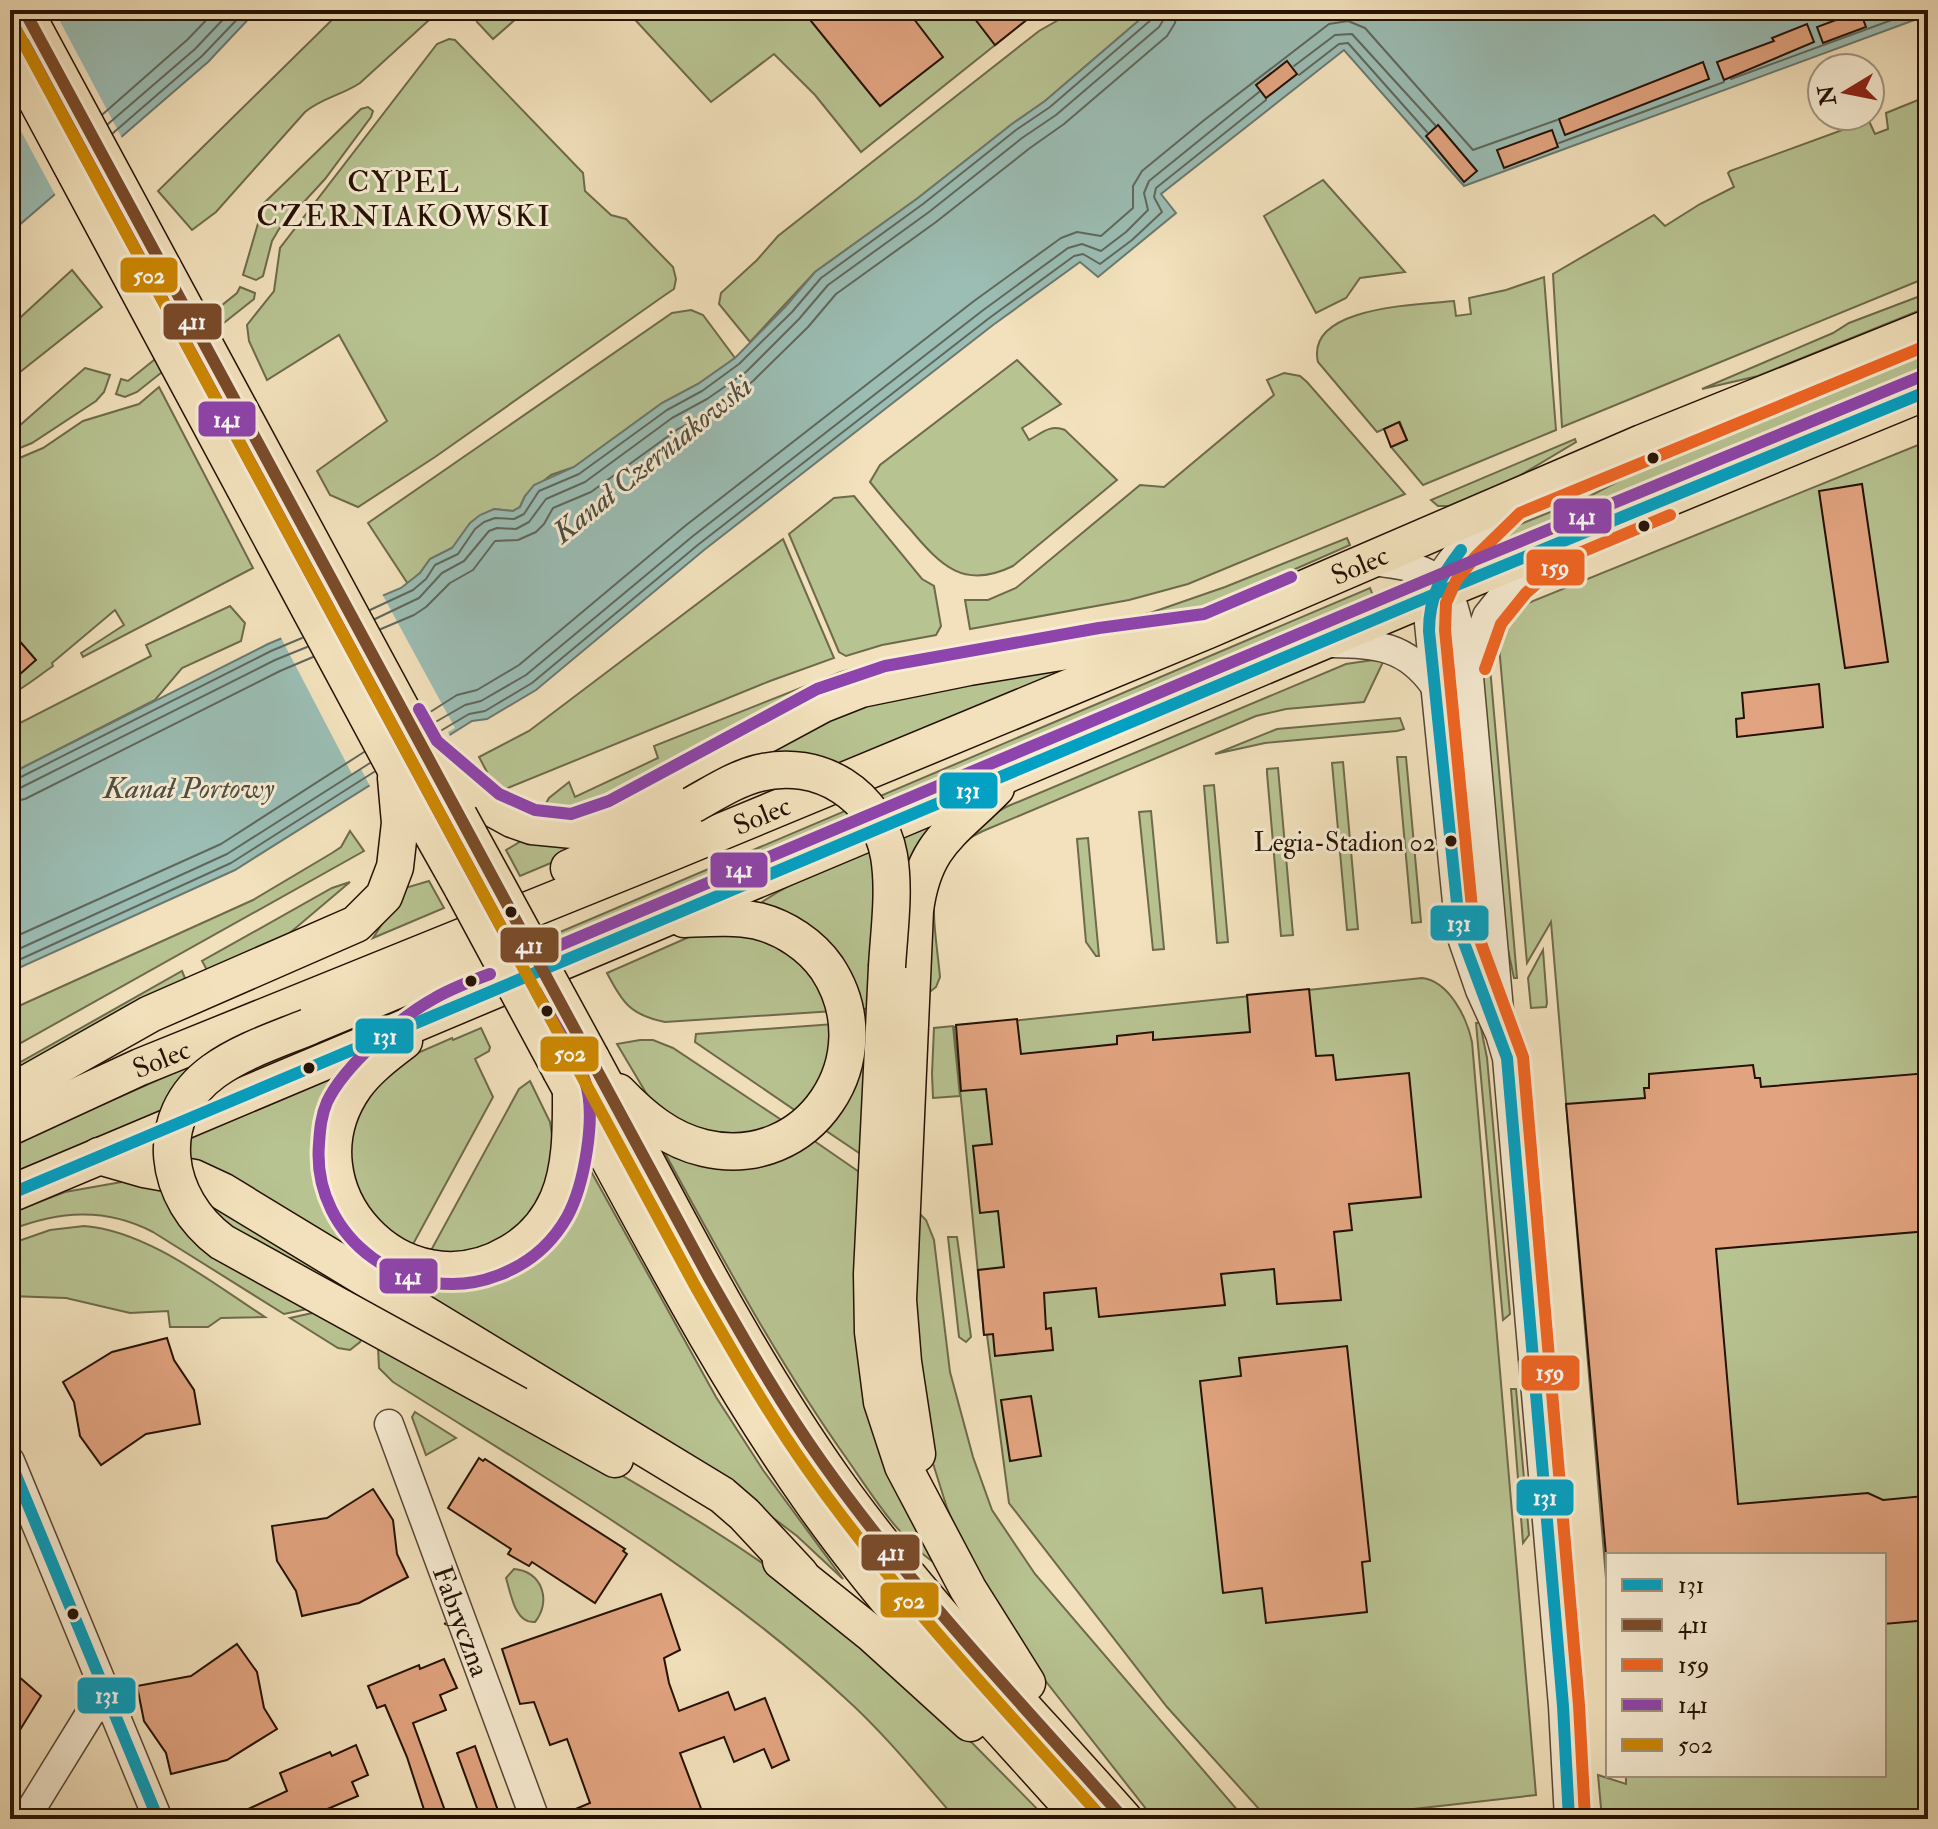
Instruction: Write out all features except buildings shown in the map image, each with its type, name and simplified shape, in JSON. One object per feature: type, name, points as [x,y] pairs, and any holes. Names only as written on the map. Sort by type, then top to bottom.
[{"type":"main road","points":[[24,10],[410,760],[512,819],[532,826],[573,830],[615,816],[823,704],[890,681],[1102,644],[1208,630]]},
{"type":"main road","points":[[10,51],[410,760],[581,1073],[793,1420],[838,1485],[1098,1813]]},
{"type":"main road","name":"Solec","points":[[10,1127],[140,1067],[672,852],[1208,630],[1642,443],[1928,328]]},
{"type":"main road","name":"Solec","points":[[10,1194],[1321,642],[1439,588],[1556,545],[1928,391]]},
{"type":"main road","points":[[10,1093],[128,1026],[346,930],[375,907],[391,883],[399,851],[410,760]]},
{"type":"main road","points":[[886,1250],[917,895],[929,858],[952,828],[1013,772]]},
{"type":"main road","points":[[433,946],[496,901],[612,849],[731,783],[759,773],[816,773],[848,789],[869,809],[881,831],[889,857],[886,1250],[898,1300],[903,1362],[927,1510],[986,1621],[1098,1813]]},
{"type":"main road","points":[[525,1392],[222,1242],[194,1217],[182,1199],[173,1170],[172,1139],[181,1110],[193,1091],[212,1072],[235,1058],[577,914],[632,883],[672,852]]},
{"type":"main road","points":[[581,1073],[649,1121],[690,1144],[723,1151],[760,1148],[792,1135],[819,1112],[836,1086],[847,1045],[846,1010],[832,977],[806,946],[774,926],[731,918],[659,921]]},
{"type":"main road","points":[[440,1013],[367,1071],[342,1107],[336,1126],[333,1155],[335,1178],[347,1209],[373,1241],[402,1259],[439,1269],[469,1268],[504,1256],[533,1235],[554,1208],[565,1175],[581,1073]]},
{"type":"main road","points":[[99,1156],[203,1181],[304,1241],[525,1392],[583,1439],[800,1574],[1098,1813]]},
{"type":"street","points":[[1511,499],[1462,549],[1428,613],[1460,932],[1507,1058],[1558,1640],[1569,1819]]},
{"type":"street","points":[[1468,666],[1487,616],[1514,582],[1556,545]]},
{"type":"street","points":[[1369,561],[1410,566],[1439,588],[1457,612],[1468,666],[1499,989],[1500,1034]]},
{"type":"street","points":[[1321,642],[1389,648],[1415,662],[1435,686]]},
{"type":"street","name":"Fabryczna","points":[[389,1424],[535,1819]]},
{"type":"street","points":[[10,1461],[158,1819]]},
{"type":"street","points":[[25,1819],[91,1712],[109,1701]]},
{"type":"green space","points":[[342,10],[440,10],[360,83],[305,112],[216,212],[192,230],[158,191]]},
{"type":"green space","points":[[473,10],[526,10],[493,39],[477,22]]},
{"type":"green space","points":[[626,10],[1039,10],[861,152],[815,95],[774,54],[711,102]]},
{"type":"green space","points":[[1076,10],[1151,10],[1045,101],[815,272],[750,342],[719,304],[721,293],[778,236],[1039,31]]},
{"type":"green space","points":[[455,40],[583,173],[585,191],[611,215],[626,219],[673,267],[676,279],[674,289],[435,457],[358,507],[330,495],[317,471],[387,421],[339,335],[267,380],[249,341],[247,325],[274,291],[280,248],[437,44]]},
{"type":"green space","points":[[1928,96],[1928,277],[1562,427],[1553,274],[1654,215],[1665,226],[1734,187],[1728,173],[1730,171],[1837,132],[1886,132],[1886,113]]},
{"type":"green space","points":[[368,107],[373,111],[371,117],[325,179],[279,229],[272,241],[263,276],[256,280],[243,275],[264,203],[361,109]]},
{"type":"green space","points":[[1323,180],[1405,272],[1360,278],[1346,298],[1316,313],[1264,216]]},
{"type":"green space","points":[[72,270],[102,307],[10,380],[10,327]]},
{"type":"green space","points":[[1544,277],[1556,430],[1423,485],[1391,447],[1407,440],[1400,422],[1377,432],[1318,362],[1319,343],[1329,329],[1346,319],[1392,307],[1454,301],[1456,316],[1471,314],[1469,298]]},
{"type":"green space","points":[[240,287],[255,293],[254,299],[137,392],[125,397],[116,394],[121,379],[128,381],[237,293]]},
{"type":"green space","points":[[1928,293],[1928,307],[1758,376],[1702,389],[1833,333],[1849,323]]},
{"type":"green space","points":[[691,310],[703,315],[735,358],[698,384],[662,403],[574,467],[551,475],[525,496],[520,507],[513,511],[494,509],[452,548],[430,559],[408,584],[368,523],[672,313]]},
{"type":"green space","points":[[1928,347],[1928,371],[1466,562],[1498,533],[1588,497],[1686,446]]},
{"type":"green space","points":[[1017,360],[1061,404],[1022,428],[1029,440],[1050,429],[1065,430],[1117,480],[1013,566],[981,576],[967,575],[932,554],[870,482],[880,465]]},
{"type":"green space","points":[[85,368],[110,375],[104,392],[96,401],[32,443],[10,452],[10,434]]},
{"type":"green space","points":[[1284,373],[1300,376],[1307,382],[1405,494],[1188,584],[1129,600],[970,629],[965,600],[988,600],[1016,588],[1140,485],[1164,487],[1274,395],[1267,380]]},
{"type":"green space","points":[[159,387],[253,568],[83,657],[81,653],[124,625],[115,610],[52,663],[53,666],[10,695],[10,462],[43,448],[83,421],[139,404]]},
{"type":"green space","points":[[1575,439],[1576,442],[1516,478],[1449,506],[1438,506],[1431,500]]},
{"type":"green space","points":[[1928,441],[1928,1819],[1602,1819],[1598,1775],[1626,1784],[1626,1777],[1886,1777],[1886,1553],[1606,1553],[1606,1578],[1551,922],[1527,963],[1499,646],[1507,626],[1528,603]]},
{"type":"green space","points":[[854,496],[922,579],[934,586],[941,626],[936,635],[882,645],[846,656],[839,652],[789,534],[834,498]]},
{"type":"green space","points":[[1347,538],[1350,545],[1220,602],[1180,615],[1130,628],[893,670],[592,813],[540,814],[549,798],[569,782],[575,797],[658,758],[654,746],[841,672],[898,658],[1150,613]]},
{"type":"green space","points":[[783,539],[834,658],[492,792],[483,775],[487,772],[479,757],[529,731]]},
{"type":"green space","points":[[1370,588],[1375,601],[10,1174],[10,1145],[301,1017],[393,1003]]},
{"type":"green space","points":[[230,606],[245,623],[241,641],[182,668],[155,700],[10,774],[10,728],[151,656],[146,645]]},
{"type":"green space","points":[[1488,644],[1517,978],[1514,978],[1505,936],[1483,680],[1482,662]]},
{"type":"green space","points":[[1384,660],[1364,702],[1286,709],[1256,716],[983,831],[962,844],[948,858],[939,875],[934,914],[940,977],[936,987],[921,999],[925,929],[932,885],[939,867],[963,835],[1006,807],[1346,664]]},
{"type":"green space","points":[[1092,661],[842,772],[754,762],[829,715],[865,701]]},
{"type":"green space","points":[[1400,718],[1404,729],[1397,731],[1265,743],[1215,754],[1277,729]]},
{"type":"green space","points":[[1397,757],[1406,757],[1421,922],[1412,923]]},
{"type":"green space","points":[[1343,762],[1358,929],[1347,930],[1332,763]]},
{"type":"green space","points":[[1278,768],[1293,935],[1281,936],[1267,773],[1267,769]]},
{"type":"green space","points":[[1214,785],[1228,942],[1217,943],[1204,786]]},
{"type":"green space","points":[[1151,811],[1164,949],[1153,950],[1139,812]]},
{"type":"green space","points":[[933,825],[895,1007],[665,1022],[628,1006],[607,973],[762,905],[782,890],[823,869]]},
{"type":"green space","points":[[350,831],[364,851],[10,1049],[10,1010],[253,900],[341,847]]},
{"type":"green space","points":[[1088,838],[1099,956],[1086,942],[1077,839]]},
{"type":"green space","points":[[523,840],[589,847],[520,876],[506,850]]},
{"type":"green space","points":[[429,881],[444,908],[373,938],[405,888]]},
{"type":"green space","points":[[350,882],[285,937],[207,970],[202,961],[332,888]]},
{"type":"green space","points":[[1543,950],[1547,1003],[1546,1007],[1531,1008],[1528,978]]},
{"type":"green space","points":[[182,971],[187,983],[10,1080],[10,1068]]},
{"type":"green space","points":[[1422,978],[1448,993],[1466,1022],[1472,1042],[1536,1795],[1325,1819],[1268,1819],[1167,1707],[1009,1503],[987,1335],[984,1334],[954,1027]]},
{"type":"green space","points":[[1476,1023],[1480,1023],[1487,1058],[1510,1314],[1503,1320]]},
{"type":"green space","points":[[834,1024],[830,1065],[799,1113],[695,1042],[696,1034]]},
{"type":"green space","points":[[872,1025],[865,1157],[822,1128],[861,1026]]},
{"type":"green space","points":[[953,1026],[960,1096],[933,1098],[934,1028]]},
{"type":"green space","points":[[481,1028],[490,1047],[489,1051],[475,1059],[493,1097],[387,1292],[284,1314],[153,1232],[117,1218],[82,1214],[64,1216],[10,1230],[10,1213],[65,1192],[133,1180],[187,1165],[189,1139],[351,1070],[346,1174],[355,1107],[406,1058]]},
{"type":"green space","points":[[653,1040],[673,1048],[786,1123],[763,1134],[704,1135],[652,1103],[617,1044]]},
{"type":"green space","points":[[530,1081],[550,1122],[554,1147],[552,1172],[531,1218],[488,1249],[429,1254],[519,1089]]},
{"type":"green space","points":[[810,1138],[865,1176],[892,1481],[933,1562],[886,1515],[796,1383],[660,1144]]},
{"type":"green space","points":[[582,1155],[716,1397],[763,1470],[843,1579],[797,1536],[752,1502],[409,1290],[416,1279],[473,1281]]},
{"type":"green space","points":[[914,1208],[926,1220],[934,1240],[950,1372],[973,1457],[992,1510],[1035,1574],[1245,1819],[1154,1819],[1033,1665],[964,1549],[931,1457],[910,1266]]},
{"type":"green space","points":[[84,1226],[108,1230],[155,1248],[265,1317],[221,1318],[208,1327],[170,1327],[168,1311],[130,1313],[66,1298],[10,1296],[10,1244],[50,1230]]},
{"type":"green space","points":[[948,1237],[957,1237],[971,1337],[966,1342],[959,1337]]},
{"type":"green space","points":[[384,1297],[360,1342],[350,1350],[338,1348],[290,1318]]},
{"type":"green space","points":[[378,1347],[609,1468],[721,1535],[775,1572],[885,1660],[1047,1819],[956,1819],[875,1727],[793,1653],[684,1569],[569,1492],[393,1382],[379,1368]]},
{"type":"green space","points":[[1511,1389],[1516,1389],[1529,1535],[1523,1543]]},
{"type":"green space","points":[[415,1412],[456,1438],[426,1455],[412,1417]]},
{"type":"green space","points":[[514,1569],[531,1575],[541,1588],[543,1605],[535,1622],[523,1618],[515,1607],[506,1578]]},
{"type":"water","points":[[10,10],[257,10],[208,62],[10,233]]},
{"type":"water","name":"Kanał Portowy","points":[[1151,10],[1928,10],[1928,15],[1828,52],[1806,52],[1806,60],[1464,186],[1344,50],[1161,194],[1176,213],[1098,277],[1080,262],[993,325],[704,550],[536,690],[487,719],[472,721],[235,870],[10,972],[10,774],[268,644],[401,588],[420,573],[430,559],[452,548],[470,523],[480,515],[494,509],[513,511],[520,507],[534,485],[574,467],[662,403],[698,384],[735,358],[815,272],[1045,101]]},
{"type":"pier","points":[[10,10],[54,10],[123,140],[57,198],[10,111]]},
{"type":"pier","points":[[381,592],[455,728],[448,732],[451,738],[371,788],[361,769],[352,774],[279,634]]},
{"type":"transit line","name":"411","points":[[24,10],[708,1276],[763,1370],[822,1462],[893,1555],[968,1645],[1124,1819]]},
{"type":"transit line","name":"502","points":[[10,18],[694,1284],[749,1378],[808,1470],[877,1561],[1103,1819]]},
{"type":"transit line","name":"141","points":[[24,43],[520,962],[1441,574],[1922,376]]},
{"type":"transit line","name":"159","points":[[1585,1818],[1579,1705],[1523,1057],[1481,943],[1472,908],[1445,630],[1446,603],[1456,581],[1476,556],[1520,513],[1928,345]]},
{"type":"transit line","name":"131","points":[[10,1194],[1447,589],[1928,391]]},
{"type":"transit line","name":"159","points":[[1485,669],[1501,624],[1526,593],[1565,559],[1670,515]]},
{"type":"transit line","name":"131","points":[[1461,550],[1438,588],[1431,608],[1429,631],[1460,932],[1507,1058],[1563,1706],[1569,1819]]},
{"type":"transit line","name":"141","points":[[419,709],[437,741],[499,794],[535,810],[571,814],[609,801],[817,689],[885,666],[1099,628],[1204,614],[1291,577]]},
{"type":"transit line","name":"141","points":[[490,974],[441,994],[390,1030],[346,1073],[323,1112],[319,1144],[321,1178],[331,1209],[349,1236],[373,1258],[401,1274],[433,1283],[466,1283],[499,1275],[538,1252],[567,1217],[579,1188],[587,1150],[588,1096],[575,1060],[536,991]]},
{"type":"transit line","name":"131","points":[[10,1461],[158,1819]]},
{"type":"place","name":"Legia-Stadion 02","points":[[1451,841]]},
{"type":"district","name":"CYPEL CZERNIAKOWSKI","points":[[404,199]]},
{"type":"water label","name":"Kanał Czerniakowski","points":[[652,459]]}]
